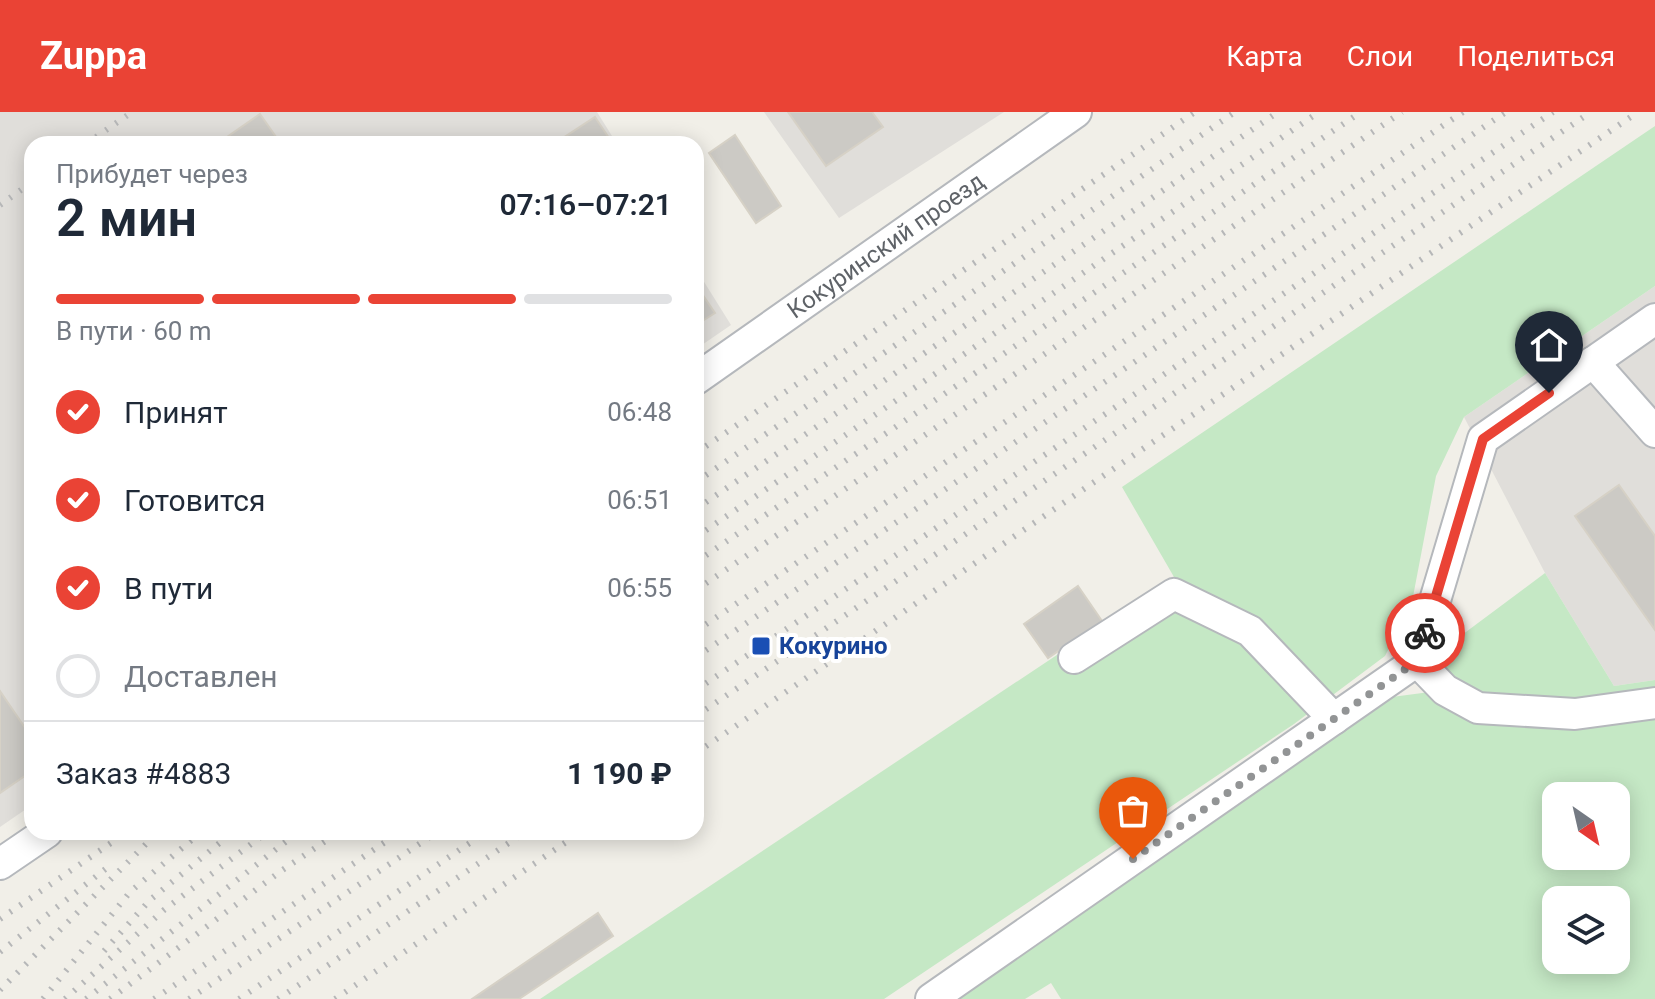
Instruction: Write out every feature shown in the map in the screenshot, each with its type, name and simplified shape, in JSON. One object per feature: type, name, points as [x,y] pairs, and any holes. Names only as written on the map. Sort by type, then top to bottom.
[{"type":"street","name":"Кокуринский проезд","points":[[704,373],[1076,112]]},
{"type":"street","points":[[931,999],[1417,661],[1483,439],[1655,319]]},
{"type":"street","points":[[1593,362],[1655,432]]},
{"type":"street","points":[[1074,658],[1174,594],[1250,631],[1334,719]]},
{"type":"street","points":[[1417,661],[1445,690],[1478,708],[1575,714],[1655,703]]},
{"type":"street","points":[[0,864],[35,840]]},
{"type":"shaded area","points":[[0,112],[597,112],[612,136],[24,136],[24,810],[0,827]]},
{"type":"shaded area","points":[[764,112],[1004,112],[839,218]]},
{"type":"shaded area","points":[[704,282],[731,325],[704,344]]},
{"type":"shaded area","points":[[1655,286],[1655,680],[1614,686],[1545,573],[1464,417]]},
{"type":"green space","points":[[1655,126],[1655,286],[1464,417],[1436,476],[1412,602],[1385,656],[1294,724],[884,999],[540,999],[1174,577],[1122,487]]},
{"type":"green space","points":[[1545,573],[1614,686],[1655,680],[1655,999],[1061,999],[1051,983],[1025,999],[951,999],[1392,697],[1445,690],[1435,655]]},
{"type":"building","points":[[788,112],[872,112],[883,127],[826,166]]},
{"type":"building","points":[[260,114],[275,136],[228,136]]},
{"type":"building","points":[[595,117],[608,136],[566,136]]},
{"type":"building","points":[[735,135],[781,206],[756,223],[709,153]]},
{"type":"building","points":[[704,297],[715,313],[704,320]]},
{"type":"building","points":[[1619,485],[1655,536],[1655,630],[1575,516]]},
{"type":"building","points":[[1078,586],[1102,621],[1048,658],[1024,624]]},
{"type":"building","points":[[0,691],[24,726],[24,776],[0,793]]},
{"type":"building","points":[[598,913],[613,936],[519,999],[472,999]]},
{"type":"railway","points":[[98,136],[132,112]]},
{"type":"railway","points":[[704,448],[1195,112]]},
{"type":"railway","points":[[704,477],[1235,112]]},
{"type":"railway","points":[[704,504],[1278,112]]},
{"type":"railway","points":[[704,532],[1319,112]]},
{"type":"railway","points":[[704,557],[1361,112]]},
{"type":"railway","points":[[704,585],[1402,112]]},
{"type":"railway","points":[[704,626],[1463,112]]},
{"type":"railway","points":[[704,652],[1506,112]]},
{"type":"railway","points":[[704,685],[1553,112]]},
{"type":"railway","points":[[704,711],[1591,112]]},
{"type":"railway","points":[[704,748],[1638,112]]},
{"type":"railway","points":[[0,205],[24,188]]},
{"type":"railway","points":[[0,919],[115,840]]},
{"type":"railway","points":[[0,990],[150,840]]},
{"type":"railway","points":[[43,999],[130,892],[192,840]]},
{"type":"railway","points":[[104,951],[150,900],[223,840]]},
{"type":"railway","points":[[65,999],[164,910],[256,840]]},
{"type":"railway","points":[[86,999],[288,840]]},
{"type":"railway","points":[[110,999],[327,840]]},
{"type":"railway","points":[[154,999],[388,840]]},
{"type":"railway","points":[[189,999],[425,840]]},
{"type":"railway","points":[[239,999],[474,840]]},
{"type":"railway","points":[[278,999],[513,840]]},
{"type":"railway","points":[[335,999],[569,840]]},
{"type":"railway","points":[[0,952],[113,863]]},
{"type":"way so far","points":[[1133,859],[1417,661],[1425,633]]},
{"type":"place","name":"Кокурино","points":[[761,646]]},
{"type":"route","points":[[1425,633],[1483,439],[1549,393]]}]
